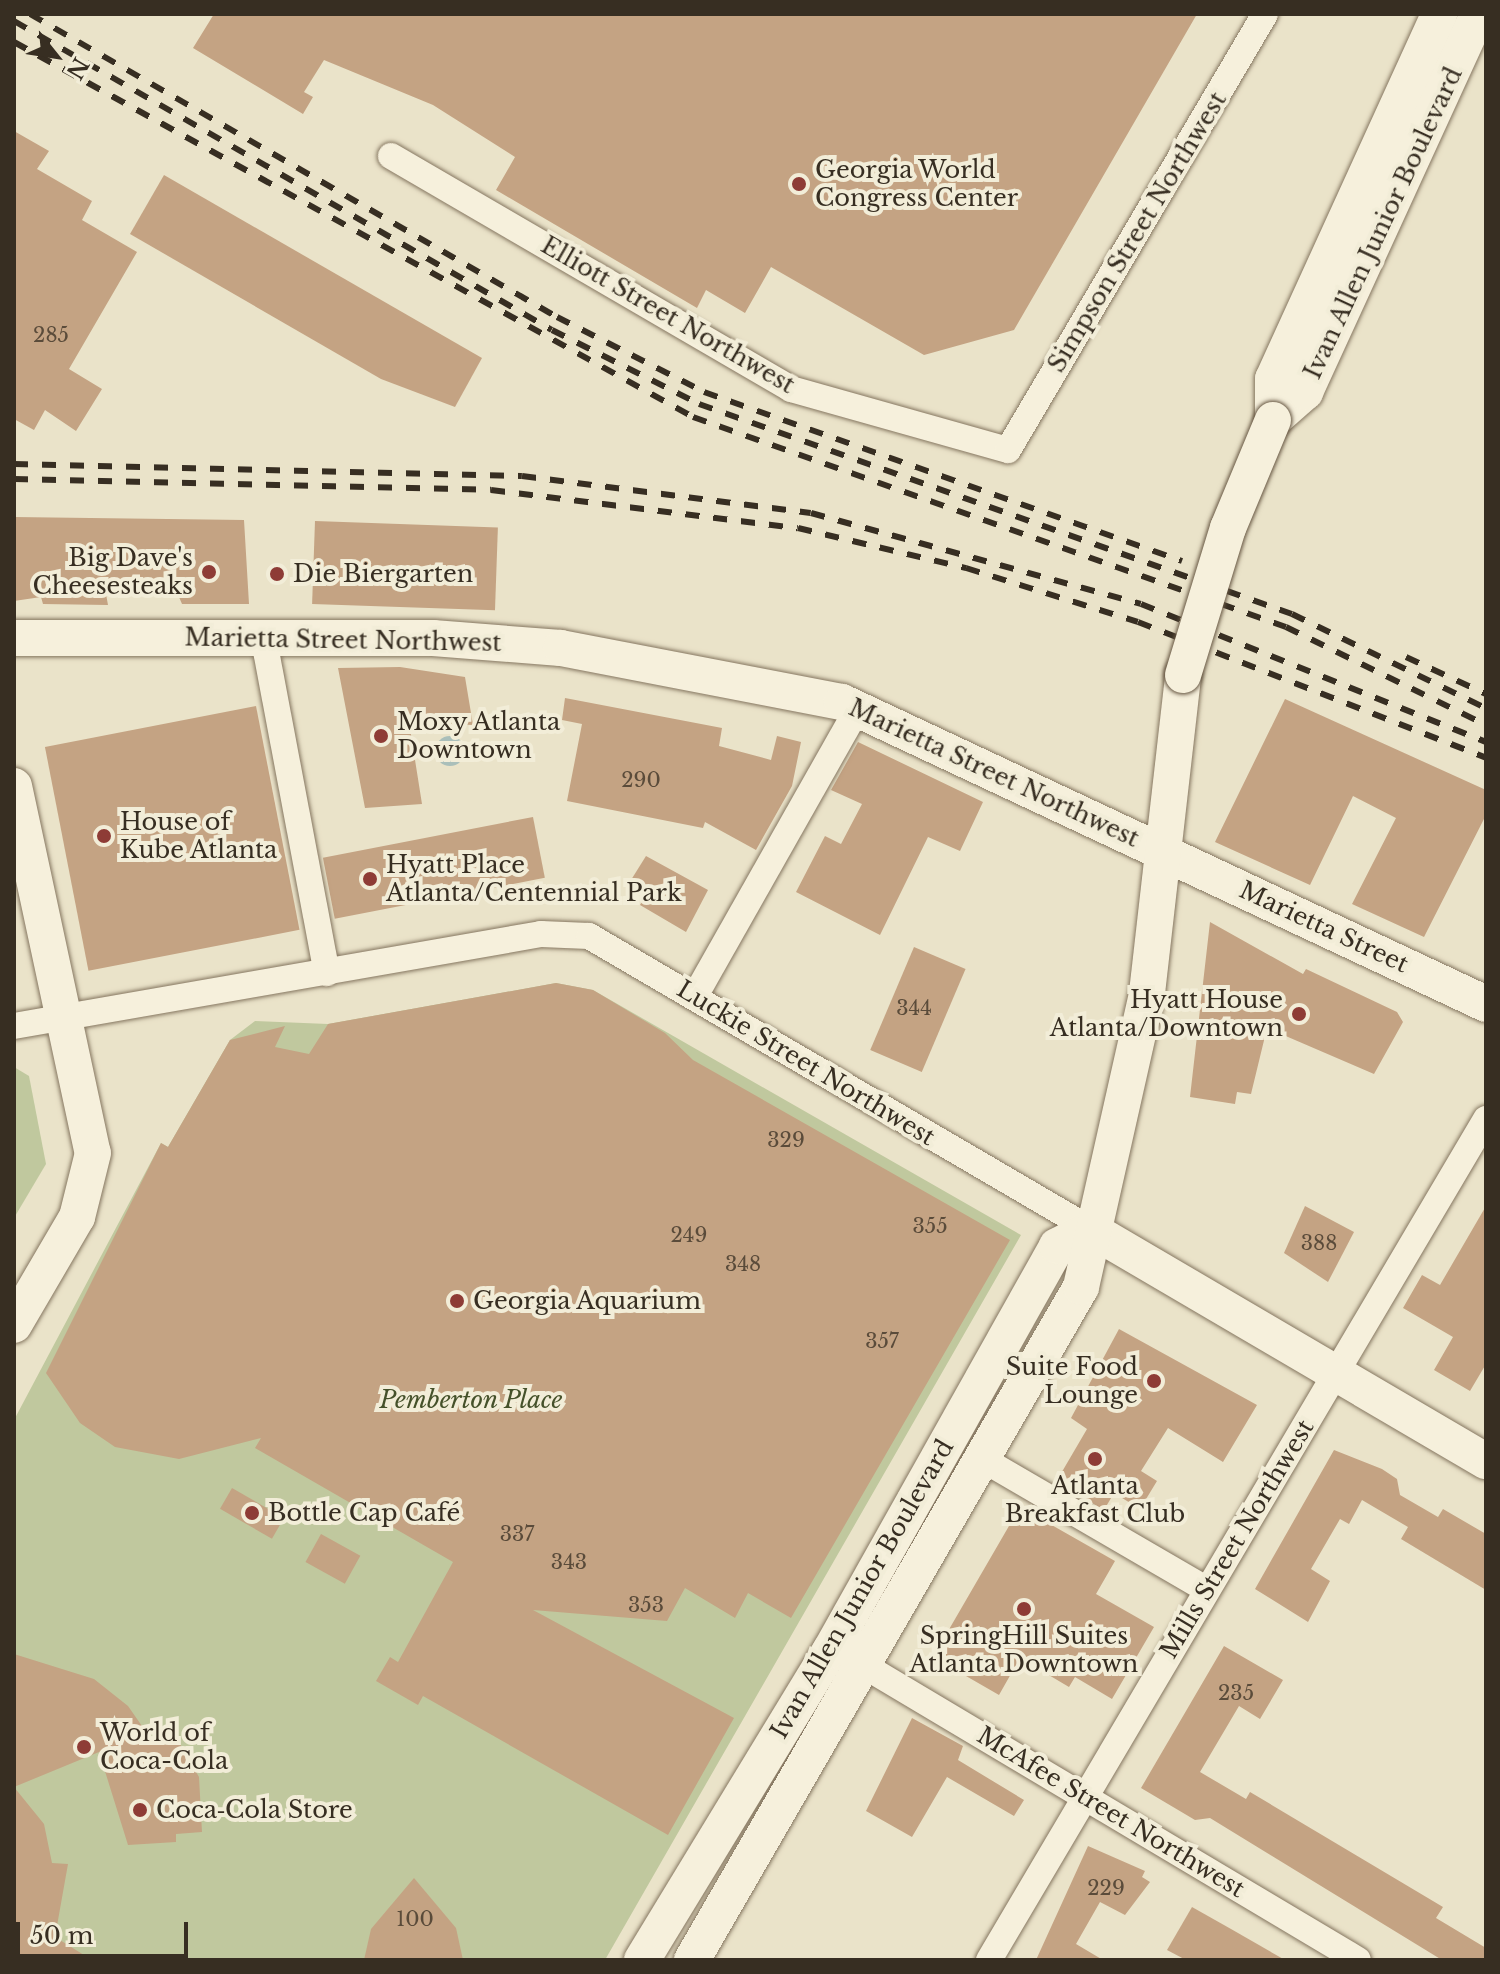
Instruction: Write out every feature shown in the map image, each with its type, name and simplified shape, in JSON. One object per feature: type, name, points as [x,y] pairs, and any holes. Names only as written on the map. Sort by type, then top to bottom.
[{"type":"main road","name":"Ivan Allen Junior Boulevard","points":[[692,1960],[984,1460],[1081,1287],[1090,1229],[1115,1154],[1144,1008],[1183,675],[1223,540],[1273,420],[1273,379],[1439,14]]},
{"type":"main road","name":"Ivan Allen Junior Boulevard","points":[[1273,420],[1305,392],[1478,14]]},
{"type":"main road","name":"Marietta Street Northwest","points":[[14,638],[263,635],[561,648],[858,708],[1161,850]]},
{"type":"main road","points":[[14,786],[93,1153],[90,1186],[14,1325]]},
{"type":"main road","name":"Marietta Street","points":[[1161,850],[1486,1004]]},
{"type":"main road","name":"Ivan Allen Junior Boulevard","points":[[642,1960],[830,1651],[1057,1246],[1090,1229]]},
{"type":"main road","name":"Luckie Street Northwest","points":[[1090,1229],[1486,1461]]},
{"type":"street","name":"Simpson Street Northwest","points":[[1008,450],[1265,14]]},
{"type":"street","name":"Elliott Street Northwest","points":[[391,156],[791,389],[1008,450]]},
{"type":"street","points":[[263,635],[327,973]]},
{"type":"street","points":[[695,996],[858,708]]},
{"type":"street","name":"Luckie Street Northwest","points":[[14,1026],[61,1015],[564,932],[611,943],[695,996],[1090,1229]]},
{"type":"street","name":"Mills Street Northwest","points":[[989,1960],[1486,1119]]},
{"type":"street","points":[[984,1460],[1206,1589]]},
{"type":"street","name":"McAfee Street Northwest","points":[[863,1665],[1358,1960]]},
{"type":"green space","name":"Pemberton Place","points":[[556,983],[593,990],[1021,1235],[605,1960],[14,1960],[14,1420],[161,1143],[168,1147],[230,1040],[255,1021],[328,1024]]},
{"type":"green space","points":[[14,1067],[29,1076],[46,1164],[14,1218]]},
{"type":"water","points":[[450,736],[461,740],[465,751],[461,762],[450,766],[439,762],[435,751],[439,740]]},
{"type":"building","name":"Georgia World Congress Center","points":[[214,14],[1197,14],[1014,330],[924,355],[771,267],[745,313],[706,290],[697,308],[496,190],[515,157],[433,105],[324,60],[304,92],[313,97],[303,114],[193,48]]},
{"type":"building","points":[[14,131],[49,151],[37,169],[92,201],[82,220],[137,252],[69,369],[102,389],[76,431],[45,410],[34,430],[14,419]]},
{"type":"building","points":[[164,175],[482,358],[455,407],[381,379],[130,234]]},
{"type":"building","points":[[14,517],[244,520],[249,604],[182,604],[176,590],[106,594],[108,605],[43,604],[41,597],[14,601]]},
{"type":"building","points":[[315,521],[498,527],[495,610],[312,604]]},
{"type":"building","name":"Moxy Atlanta Downtown","points":[[400,667],[465,677],[473,725],[409,722],[422,804],[365,808],[338,668]]},
{"type":"building","points":[[565,698],[722,728],[719,746],[771,760],[777,736],[801,742],[792,786],[756,850],[705,822],[703,828],[567,801],[582,724],[562,720]]},
{"type":"building","points":[[1285,699],[1486,790],[1486,815],[1424,937],[1352,904],[1396,818],[1353,796],[1310,885],[1215,842]]},
{"type":"building","points":[[256,706],[300,930],[88,971],[45,747]]},
{"type":"building","points":[[858,742],[983,802],[960,851],[928,837],[880,935],[796,892],[825,836],[841,844],[862,804],[831,790]]},
{"type":"building","points":[[533,817],[545,878],[335,919],[323,858]]},
{"type":"building","points":[[646,856],[708,890],[686,932],[640,905],[648,891],[631,880]]},
{"type":"building","name":"Hyatt House Atlanta/Downtown","points":[[1210,922],[1303,974],[1306,969],[1397,1012],[1403,1022],[1374,1074],[1267,1028],[1251,1094],[1237,1092],[1235,1104],[1190,1097]]},
{"type":"building","points":[[914,947],[966,969],[922,1072],[870,1050]]},
{"type":"building","name":"Pemberton Place","points":[[556,983],[593,990],[665,1033],[693,1060],[1010,1240],[791,1618],[748,1593],[735,1618],[685,1588],[667,1621],[533,1610],[734,1718],[668,1835],[423,1696],[418,1705],[376,1681],[390,1657],[398,1662],[453,1562],[255,1448],[261,1438],[179,1459],[115,1447],[80,1423],[46,1373],[161,1143],[168,1147],[230,1040],[285,1026],[275,1047],[309,1054],[328,1024]]},
{"type":"building","points":[[1305,1206],[1354,1232],[1328,1282],[1284,1253]]},
{"type":"building","points":[[1486,1206],[1486,1364],[1470,1391],[1434,1370],[1453,1337],[1403,1308],[1422,1275],[1440,1285]]},
{"type":"building","name":"Suite Food Lounge","points":[[1119,1329],[1257,1405],[1223,1462],[1168,1428],[1141,1471],[1157,1481],[1140,1509],[1114,1493],[1104,1510],[1056,1482],[1087,1429],[1071,1418]]},
{"type":"building","points":[[1334,1450],[1382,1469],[1397,1479],[1400,1495],[1438,1517],[1443,1509],[1486,1534],[1486,1590],[1401,1539],[1408,1527],[1362,1500],[1349,1524],[1340,1519],[1311,1569],[1330,1581],[1308,1622],[1255,1589]]},
{"type":"building","name":"Bottle Cap Café","points":[[232,1488],[284,1518],[272,1539],[220,1509]]},
{"type":"building","name":"SpringHill Suites Atlanta Downtown","points":[[1020,1507],[1115,1561],[1096,1594],[1154,1627],[1112,1699],[1075,1677],[1069,1687],[1020,1658],[999,1695],[933,1657]]},
{"type":"building","points":[[321,1534],[360,1556],[345,1584],[305,1562]]},
{"type":"building","points":[[1224,1646],[1283,1680],[1260,1719],[1239,1706],[1200,1772],[1246,1799],[1250,1792],[1443,1907],[1436,1918],[1486,1948],[1486,1960],[1442,1960],[1210,1818],[1195,1820],[1141,1788]]},
{"type":"building","name":"World of Coca-Cola","points":[[14,1654],[94,1679],[128,1706],[151,1739],[173,1732],[199,1777],[202,1832],[176,1834],[176,1842],[128,1845],[99,1752],[14,1787]]},
{"type":"building","points":[[912,1718],[963,1746],[958,1760],[1024,1800],[1014,1816],[947,1777],[912,1837],[866,1811]]},
{"type":"building","points":[[14,1787],[44,1824],[52,1863],[68,1864],[55,1937],[92,1960],[14,1960]]},
{"type":"building","points":[[1088,1846],[1145,1871],[1142,1877],[1150,1882],[1125,1915],[1100,1902],[1076,1944],[1103,1960],[1036,1960]]},
{"type":"building","points":[[414,1878],[456,1928],[463,1960],[364,1960],[371,1929]]},
{"type":"building","points":[[1192,1907],[1285,1960],[1186,1960],[1167,1950]]},
{"type":"railway","points":[[30,14],[557,317],[704,392],[1182,561]]},
{"type":"railway","points":[[14,21],[552,330],[699,404],[1292,614],[1486,708]]},
{"type":"railway","points":[[14,42],[693,417],[1286,627],[1486,725]]},
{"type":"railway","points":[[14,464],[522,476],[811,513],[1141,604],[1486,742]]},
{"type":"railway","points":[[14,479],[491,490],[798,528],[966,568],[1138,622],[1486,758]]},
{"type":"railway","points":[[1406,657],[1486,694]]},
{"type":"place","name":"Georgia World Congress Center","points":[[799,184]]},
{"type":"place","name":"Big Dave's Cheesesteaks","points":[[209,572]]},
{"type":"place","name":"Die Biergarten","points":[[277,574]]},
{"type":"place","name":"Moxy Atlanta Downtown","points":[[381,736]]},
{"type":"place","name":"House of Kube Atlanta","points":[[104,836]]},
{"type":"place","name":"Hyatt Place Atlanta/Centennial Park","points":[[370,879]]},
{"type":"place","name":"Hyatt House Atlanta/Downtown","points":[[1299,1014]]},
{"type":"place","name":"Georgia Aquarium","points":[[457,1301]]},
{"type":"place","name":"Suite Food Lounge","points":[[1154,1381]]},
{"type":"place","name":"Atlanta Breakfast Club","points":[[1095,1459]]},
{"type":"place","name":"Bottle Cap Café","points":[[252,1513]]},
{"type":"place","name":"SpringHill Suites Atlanta Downtown","points":[[1024,1609]]},
{"type":"place","name":"World of Coca-Cola","points":[[84,1747]]},
{"type":"place","name":"Coca‑Cola Store","points":[[140,1810]]}]
